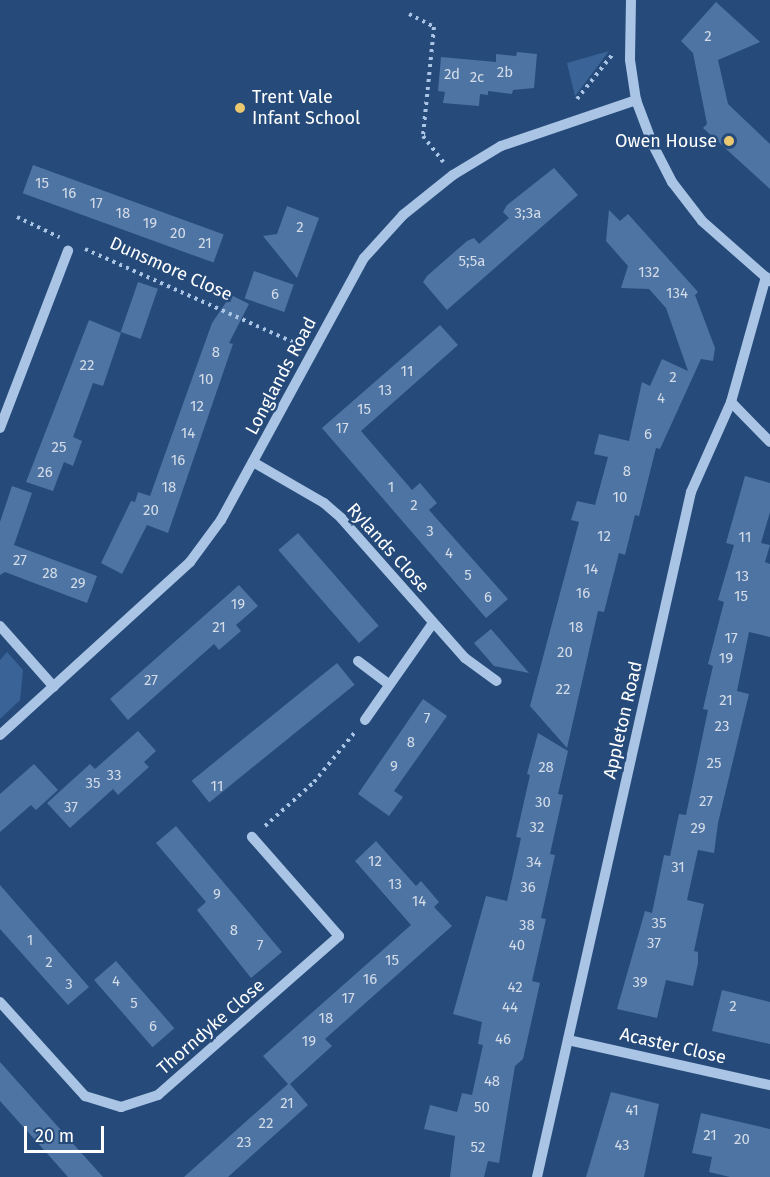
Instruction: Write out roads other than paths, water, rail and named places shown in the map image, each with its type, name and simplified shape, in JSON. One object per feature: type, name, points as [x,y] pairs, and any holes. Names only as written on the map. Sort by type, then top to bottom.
[{"type":"street","points":[[631,0],[630,32],[636,100],[653,145],[691,208],[768,279]]},
{"type":"street","name":"Longlands Road","points":[[0,735],[171,584],[221,520],[364,258],[403,215],[453,174],[501,146],[558,123],[636,100]]},
{"type":"street","points":[[0,428],[68,251]]},
{"type":"street","name":"Appleton Road","points":[[537,1177],[692,492],[731,402],[768,279]]},
{"type":"street","points":[[731,402],[770,442]]},
{"type":"street","name":"Rylands Close","points":[[254,462],[324,503],[341,518],[457,650],[497,681]]},
{"type":"street","points":[[365,720],[433,623]]},
{"type":"street","points":[[0,627],[54,687]]},
{"type":"street","points":[[358,661],[389,684]]},
{"type":"street","name":"Thorndyke Close","points":[[0,1002],[86,1096],[121,1107],[158,1095],[339,936],[252,837]]},
{"type":"street","name":"Acaster Close","points":[[568,1040],[770,1085]]},
{"type":"place","name":"Trent Vale Infant School","points":[[240,108]]},
{"type":"place","name":"Owen House","points":[[729,141]]}]
